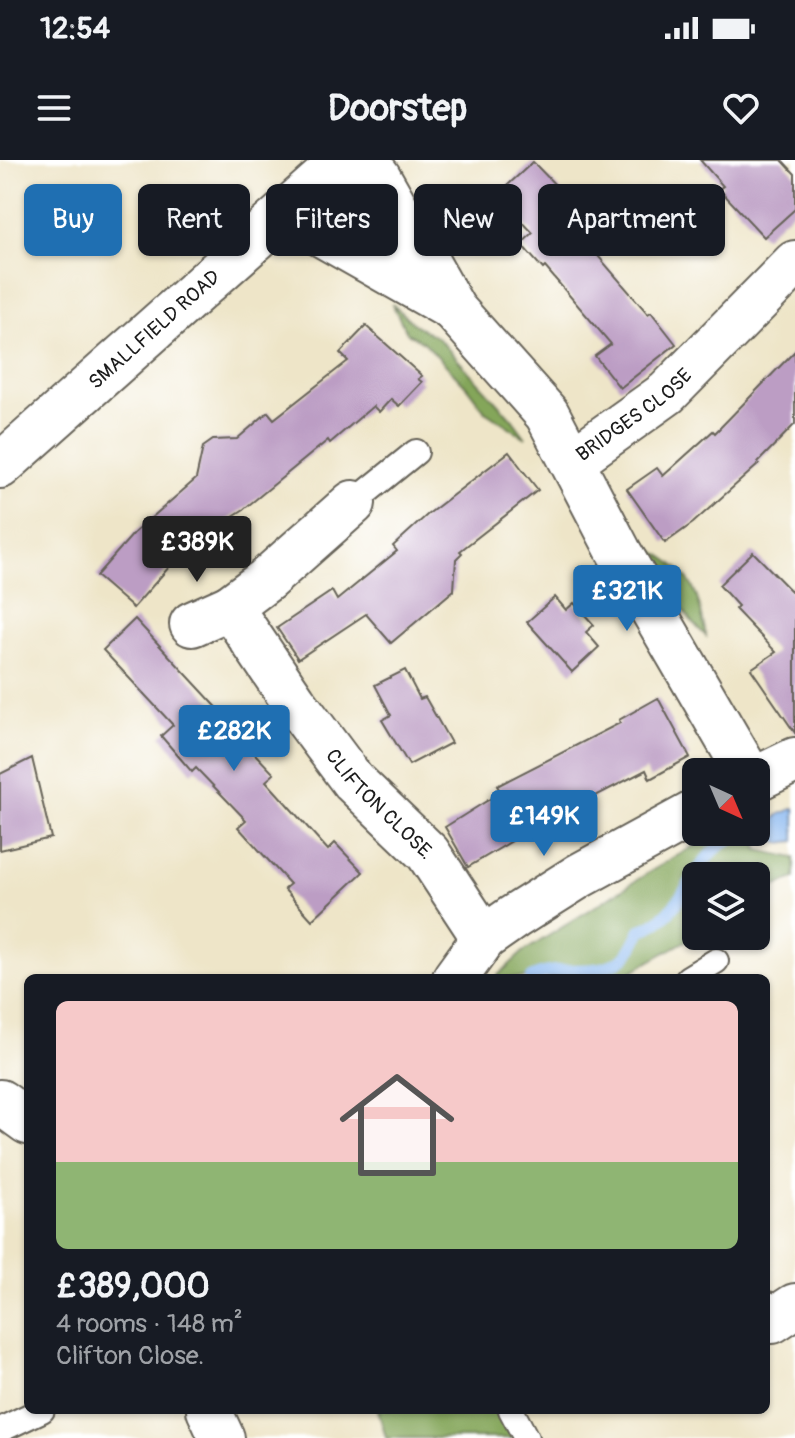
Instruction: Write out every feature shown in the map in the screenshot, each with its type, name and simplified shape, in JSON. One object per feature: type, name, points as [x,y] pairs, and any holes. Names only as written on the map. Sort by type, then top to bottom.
[{"type":"street","name":"SMALLFIELD ROAD","points":[[318,184],[344,160]]},
{"type":"street","name":"BRIDGES CLOSE","points":[[366,160],[454,310],[547,414],[573,460],[667,393],[795,263]]},
{"type":"street","name":"SMALLFIELD ROAD","points":[[0,466],[266,230]]},
{"type":"street","name":"BRIDGES CLOSE","points":[[360,256],[454,310]]},
{"type":"street","points":[[573,460],[619,552],[739,758]]},
{"type":"street","name":"CLIFTON CLOSE.","points":[[353,503],[266,580],[211,615],[294,702],[353,781],[428,853],[484,938]]},
{"type":"street","points":[[770,772],[795,760]]},
{"type":"street","points":[[458,974],[484,938],[569,882],[682,820]]},
{"type":"street","points":[[0,1102],[24,1119]]},
{"type":"street","points":[[211,1414],[222,1438]]},
{"type":"lane","points":[[353,503],[416,452]]},
{"type":"lane","points":[[695,974],[716,961]]},
{"type":"lane","points":[[0,1430],[34,1414]]},
{"type":"lane","points":[[513,1414],[526,1438]]},
{"type":"green space","points":[[392,304],[414,324],[438,338],[526,438],[485,411],[424,342],[407,333]]},
{"type":"green space","points":[[651,549],[676,567],[691,585],[700,606],[706,636],[673,596],[658,570]]},
{"type":"green space","points":[[694,846],[758,846],[758,850],[795,858],[795,878],[770,889],[770,862],[682,862],[682,943],[627,974],[499,974],[523,952]]},
{"type":"green space","points":[[379,1414],[497,1414],[512,1438],[386,1438]]},
{"type":"water","points":[[795,808],[795,841],[779,843],[770,837],[770,823],[780,814]]},
{"type":"building","points":[[700,160],[782,160],[795,174],[795,209],[764,237],[725,195],[725,184],[721,184]]},
{"type":"building","points":[[533,162],[554,184],[538,184],[538,256],[598,256],[648,314],[651,312],[676,344],[620,388],[595,356],[611,344],[545,267],[543,269],[522,245],[533,233],[522,221],[522,184],[509,184]]},
{"type":"building","points":[[366,326],[422,376],[418,379],[422,382],[399,406],[391,399],[379,412],[373,406],[330,443],[328,440],[227,520],[180,562],[177,558],[133,608],[96,576],[134,533],[196,479],[203,447],[213,440],[237,439],[268,412],[274,419],[348,361],[340,353]]},
{"type":"building","points":[[795,351],[795,424],[759,464],[693,523],[665,543],[627,489],[657,468],[663,476],[713,431],[715,433]]},
{"type":"building","points":[[509,452],[538,490],[460,551],[462,553],[456,559],[454,590],[391,643],[366,614],[298,659],[277,628],[332,591],[337,600],[397,551],[393,546],[427,515]]},
{"type":"building","points":[[753,552],[795,595],[795,733],[751,669],[776,652],[735,609],[738,606],[719,585]]},
{"type":"building","points":[[555,597],[566,610],[574,603],[594,625],[586,632],[599,647],[572,672],[527,622]]},
{"type":"building","points":[[135,619],[238,730],[235,733],[274,774],[266,781],[328,850],[335,843],[363,872],[312,920],[284,889],[290,884],[238,827],[246,820],[196,768],[192,772],[161,736],[173,725],[103,650]]},
{"type":"building","points":[[405,670],[420,699],[425,697],[451,743],[409,765],[382,720],[391,715],[375,685]]},
{"type":"building","points":[[658,698],[690,757],[682,758],[682,761],[650,779],[646,770],[590,799],[588,795],[510,838],[512,841],[468,867],[445,827],[501,792],[497,786],[620,723],[619,720]]},
{"type":"building","points":[[32,758],[51,838],[0,850],[0,774]]},
{"type":"waterway","points":[[541,974],[602,968],[624,958],[641,930],[668,913],[719,846]]}]
